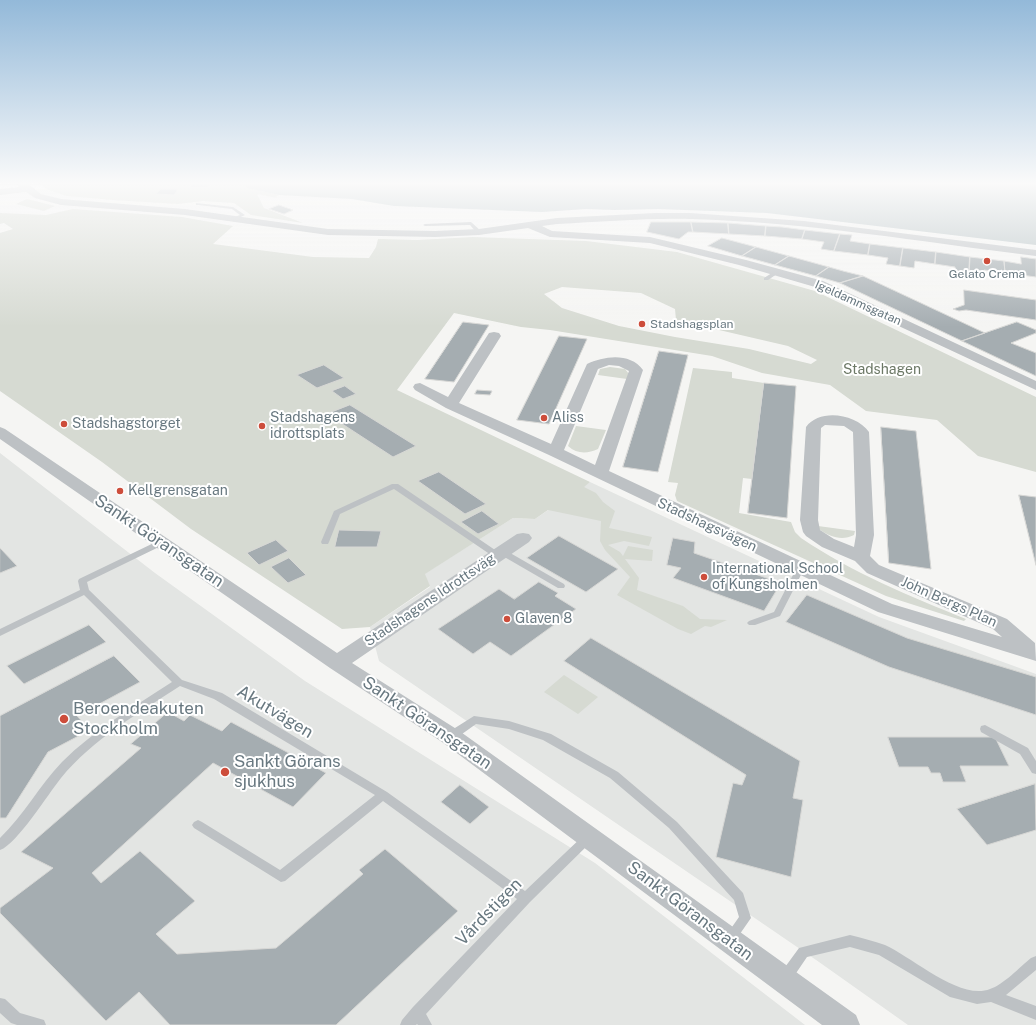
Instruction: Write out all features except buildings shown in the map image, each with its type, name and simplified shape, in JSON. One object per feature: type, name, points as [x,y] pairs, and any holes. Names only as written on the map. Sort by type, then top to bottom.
[{"type":"street","points":[[321,231],[353,233],[428,234],[487,231]]},
{"type":"street","name":"Igeldammsgatan","points":[[543,231],[550,234],[650,240],[772,275],[819,284],[1036,386]]},
{"type":"street","points":[[852,231],[1036,253]]},
{"type":"street","points":[[451,405],[494,336]]},
{"type":"street","points":[[555,452],[592,367],[601,362],[617,361],[631,364],[636,370],[600,474]]},
{"type":"street","name":"Stadshagsvägen","points":[[420,388],[451,405],[555,452],[885,608],[1034,653]]},
{"type":"street","name":"John Bergs Plan","points":[[861,557],[865,535],[861,432],[859,429],[848,423],[820,421],[814,427],[809,520],[812,532],[828,543],[861,557],[873,569],[1000,624],[1034,653]]},
{"type":"street","name":"Sankt Göransgatan","points":[[0,432],[337,663],[450,736],[846,1025]]},
{"type":"street","name":"Stadshagens Idrottsväg","points":[[337,663],[523,538]]},
{"type":"lane","points":[[325,542],[337,513],[395,486],[499,553],[561,586]]},
{"type":"lane","points":[[0,633],[160,543]]},
{"type":"lane","points":[[752,623],[777,614],[800,569]]},
{"type":"lane","name":"Akutvägen","points":[[84,586],[179,682],[218,696],[384,795],[526,898]]},
{"type":"lane","points":[[0,845],[12,834],[66,766],[92,742],[179,682]]},
{"type":"lane","points":[[450,736],[474,720],[509,724],[546,737],[614,775],[673,825],[739,897],[745,918],[730,940]]},
{"type":"lane","points":[[985,729],[1024,751],[1036,770]]},
{"type":"lane","points":[[198,825],[281,876],[384,795]]},
{"type":"lane","name":"Vårdstigen","points":[[407,1025],[526,898],[588,838]]},
{"type":"lane","points":[[783,980],[803,952],[850,941],[882,950],[916,972],[950,991],[977,998],[991,996],[1002,990],[1036,962]]},
{"type":"lane","points":[[991,996],[1036,1013]]},
{"type":"lane","points":[[0,1004],[16,1018],[39,1025]]},
{"type":"lane","points":[[418,1012],[425,1025]]},
{"type":"shaded area","points":[[917,231],[1036,231],[1036,245]]},
{"type":"shaded area","name":"Sankt Görans sjukhus","points":[[0,453],[155,573],[305,681],[595,863],[805,1025],[0,1025]]},
{"type":"shaded area","points":[[590,482],[879,617],[1036,674],[1036,1025],[908,1025],[819,962],[379,661],[370,627],[430,587],[424,574],[513,518],[535,519]]},
{"type":"green space","name":"Stadshagens idrottsplats","points":[[7,231],[228,231],[213,244],[313,257],[369,258],[376,247],[378,239],[417,240],[473,237],[586,241],[677,252],[815,291],[1036,397],[1036,472],[978,456],[937,420],[866,411],[830,385],[762,373],[712,356],[550,330],[521,327],[454,313],[397,390],[590,482],[584,487],[596,493],[603,502],[615,511],[609,528],[652,537],[649,546],[624,541],[608,545],[620,552],[623,556],[628,546],[653,550],[652,561],[625,559],[639,578],[637,590],[683,606],[700,619],[727,620],[711,627],[705,626],[691,634],[678,629],[617,595],[630,577],[605,550],[600,541],[601,521],[548,510],[535,519],[513,518],[425,574],[430,586],[370,627],[342,629],[191,529],[102,462],[0,391],[0,233]],"holes":[[[562,287],[641,293],[675,309],[676,320],[788,346],[817,360],[811,364],[749,349],[619,326],[562,308],[544,294]]]},
{"type":"green space","points":[[610,367],[625,369],[629,374],[627,379],[598,375],[600,369]]},
{"type":"green space","points":[[693,368],[732,372],[732,378],[764,383],[752,479],[743,478],[739,513],[791,522],[795,532],[801,538],[821,551],[882,583],[966,619],[964,621],[886,596],[677,501],[675,495],[678,483],[668,482]]},
{"type":"green space","points":[[576,426],[606,430],[598,449],[590,452],[579,452],[568,446]]},
{"type":"green space","points":[[818,526],[855,531],[854,535],[850,537],[841,538],[823,532]]},
{"type":"green space","points":[[564,675],[598,697],[578,714],[544,692]]},
{"type":"place","name":"Gelato Crema","points":[[987,261]]},
{"type":"place","name":"Stadshagsplan","points":[[642,324]]},
{"type":"place","name":"Aliss","points":[[544,418]]},
{"type":"place","name":"Stadshagstorget","points":[[64,424]]},
{"type":"place","name":"Stadshagens idrottsplats","points":[[262,426]]},
{"type":"place","name":"Kellgrensgatan","points":[[120,491]]},
{"type":"place","name":"International School of Kungsholmen","points":[[704,577]]},
{"type":"place","name":"Glaven 8","points":[[507,619]]},
{"type":"place","name":"Beroendeakuten Stockholm","points":[[64,719]]},
{"type":"place","name":"Sankt Görans sjukhus","points":[[225,772]]},
{"type":"park label","name":"Stadshagen","points":[[882,370]]}]
